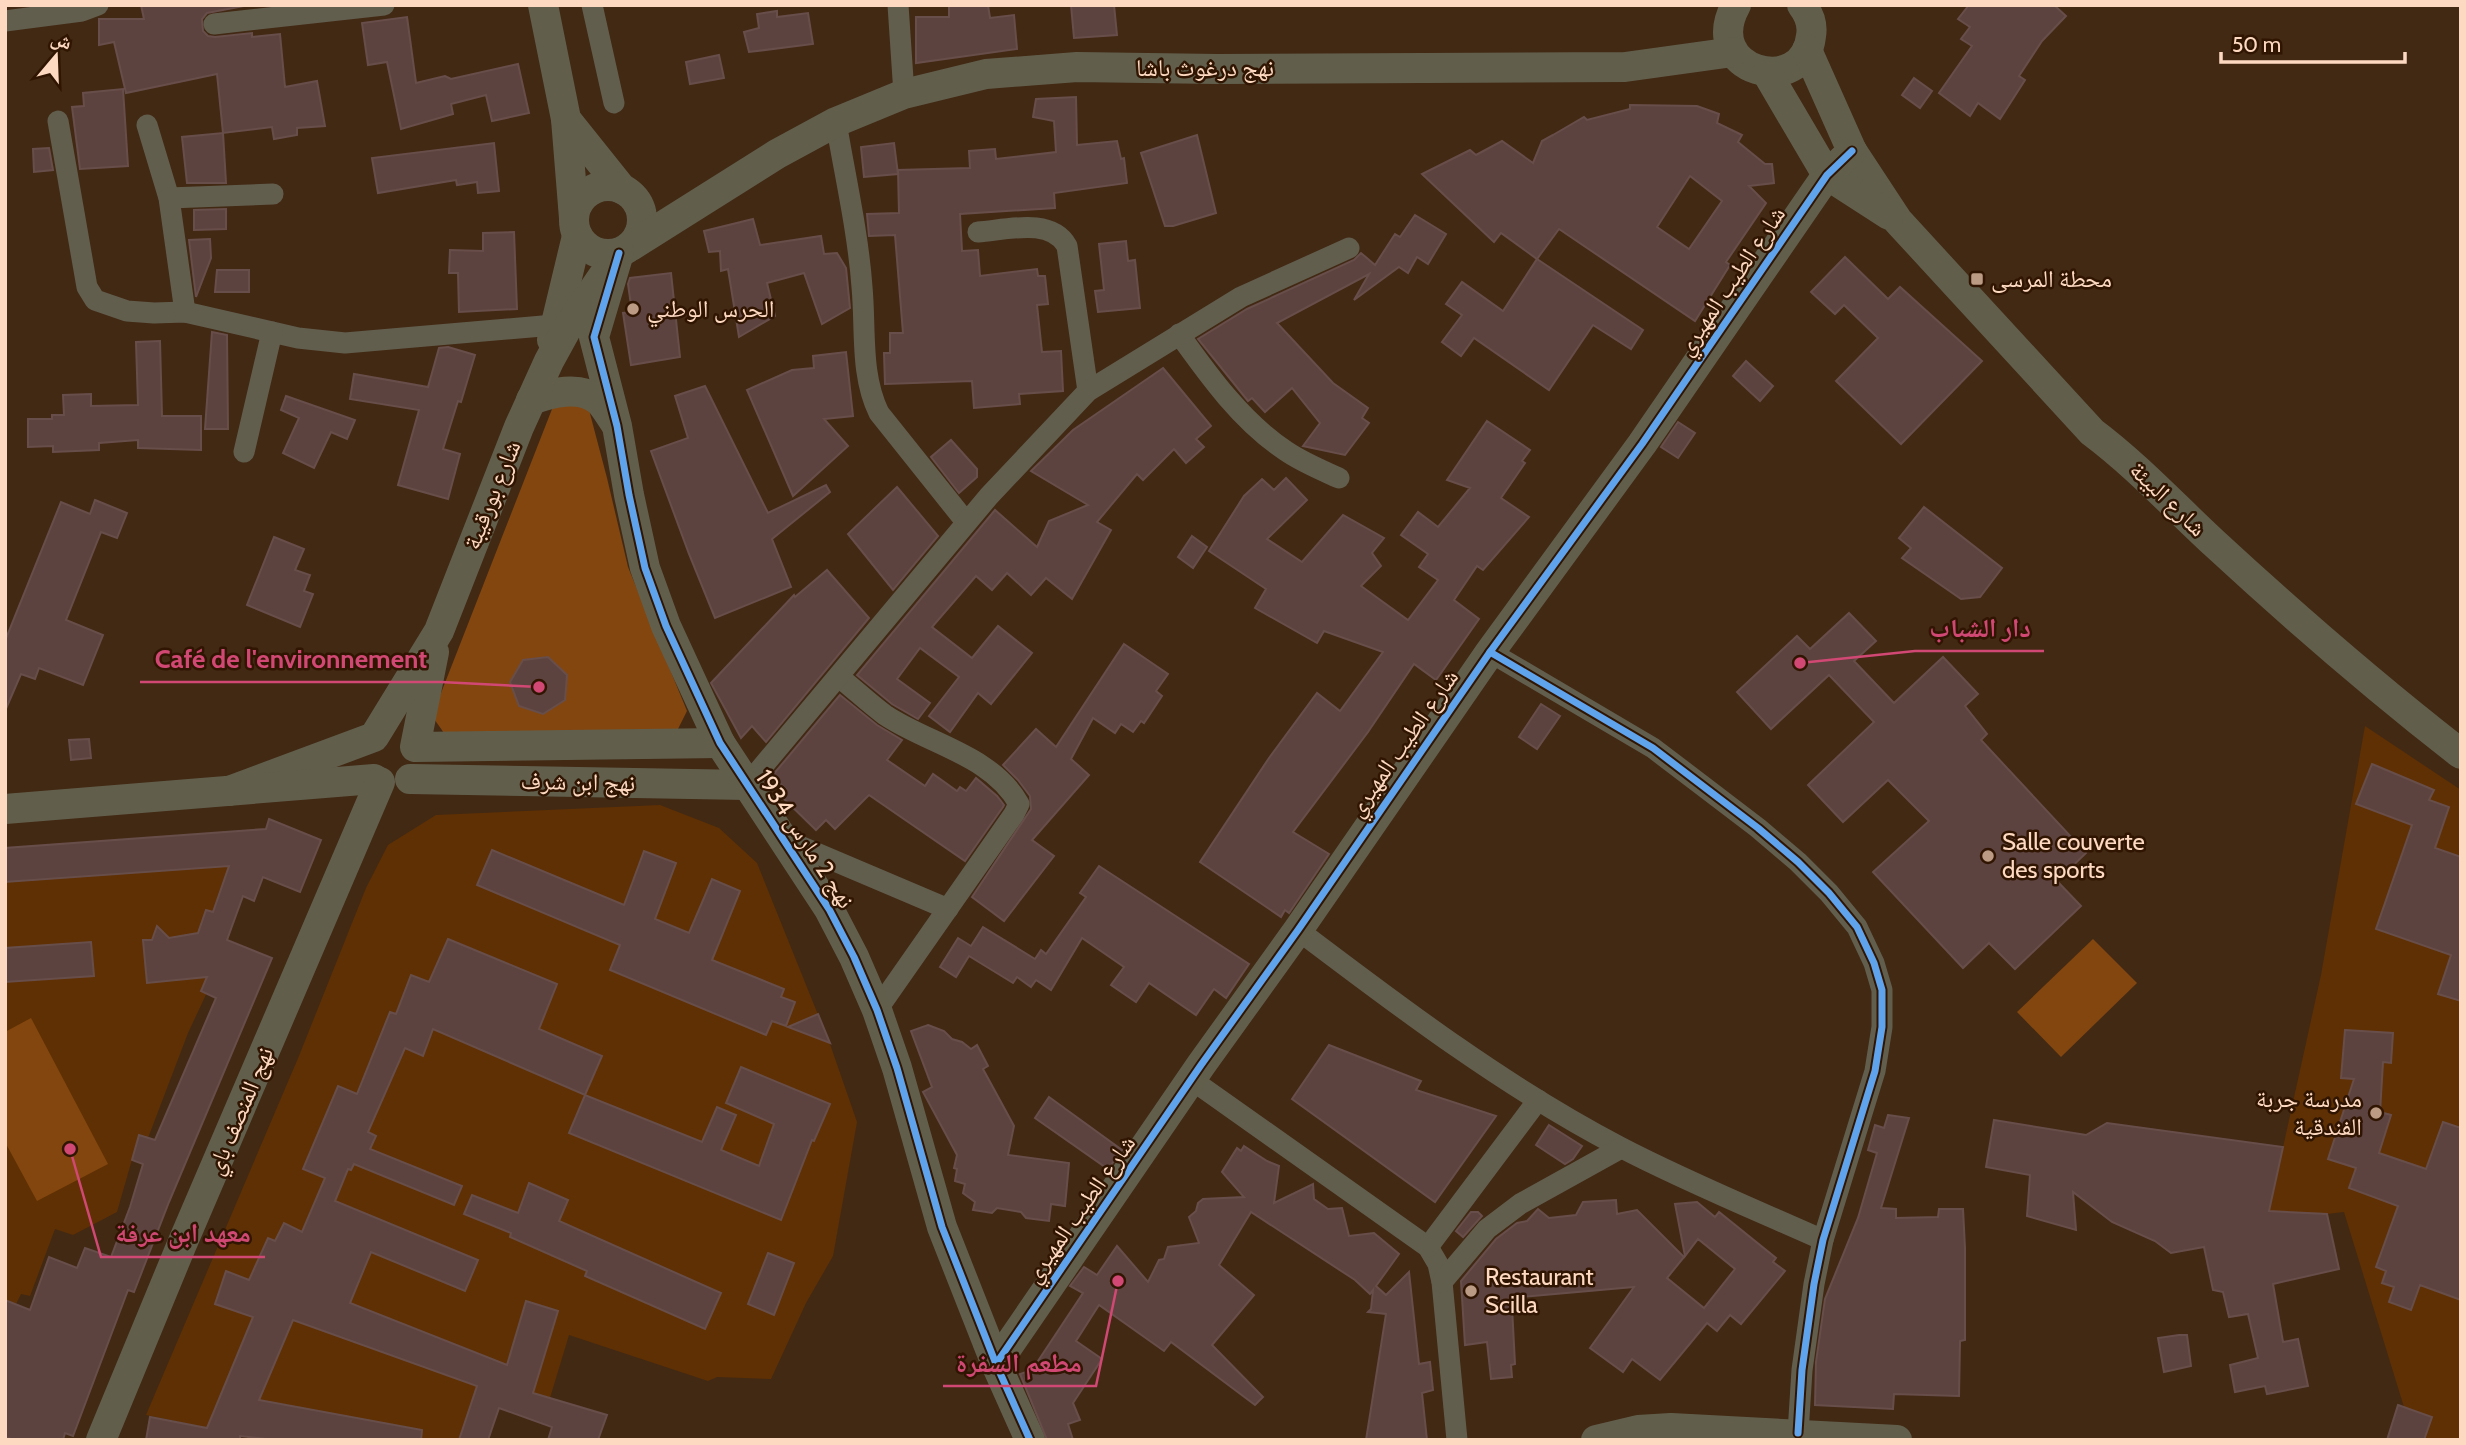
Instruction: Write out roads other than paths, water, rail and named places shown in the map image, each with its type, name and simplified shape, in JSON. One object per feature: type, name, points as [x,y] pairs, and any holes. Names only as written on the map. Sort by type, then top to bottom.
[{"type":"main road","points":[[543,5],[566,119],[639,205],[642,216],[638,237],[625,249],[609,255],[590,250],[575,227],[576,208],[590,191],[600,187],[627,193]]},
{"type":"main road","points":[[1731,9],[1727,28],[1733,51],[1742,62],[1767,73],[1790,67],[1800,60],[1807,50],[1812,29],[1810,18],[1802,5]]},
{"type":"main road","name":"شارع البيئة","points":[[1807,50],[1852,151],[1898,221],[2092,432],[2127,458],[2214,542],[2385,695],[2461,754]]},
{"type":"main road","name":"نهج درغوث باشا","points":[[625,249],[777,154],[836,122],[904,94],[986,74],[1037,69],[1625,67],[1733,51]]},
{"type":"main road","name":"شارع البيئة","points":[[1767,73],[1827,175],[1898,221]]},
{"type":"main road","name":"شارع بورقيبة","points":[[374,737],[439,631],[549,361],[560,327],[575,227],[566,119]]},
{"type":"main road","name":"شارع الطيب المهيري","points":[[996,1364],[1490,652],[1642,444],[1827,175],[1852,151]]},
{"type":"main road","name":"نهج درغوث باشا","points":[[627,193],[661,201],[705,199]]},
{"type":"main road","name":"شارع بورقيبة","points":[[560,327],[625,249]]},
{"type":"main road","name":"نهج 2 مارس 1934","points":[[625,249],[594,337],[617,426],[645,568],[666,626],[720,743],[829,909],[855,957],[897,1068],[942,1227],[996,1364],[1030,1440]]},
{"type":"main road","points":[[531,400],[552,393],[572,392],[588,395],[598,400],[617,426]]},
{"type":"main road","name":"شارع بورقيبة","points":[[415,747],[439,631]]},
{"type":"main road","points":[[5,809],[377,781],[393,785],[410,779],[419,763],[419,755],[407,735],[383,732],[229,792]]},
{"type":"main road","points":[[374,737],[364,758],[365,767],[377,781]]},
{"type":"main road","name":"نهج ابن شرف","points":[[415,747],[720,743]]},
{"type":"main road","name":"نهج ابن شرف","points":[[410,779],[747,785]]},
{"type":"main road","name":"نهج المنصف باي","points":[[102,1440],[377,781]]},
{"type":"main road","points":[[1596,1440],[1637,1430],[1671,1428],[1897,1440]]},
{"type":"street","points":[[5,21],[82,11],[98,5]]},
{"type":"street","points":[[214,24],[384,5]]},
{"type":"street","points":[[592,5],[614,103]]},
{"type":"street","points":[[898,5],[904,94]]},
{"type":"street","points":[[58,121],[87,287],[95,300],[127,311],[185,312],[320,342],[345,343],[560,327]]},
{"type":"street","points":[[836,122],[862,286],[865,360],[871,395],[885,422],[966,522]]},
{"type":"street","points":[[147,125],[169,198],[185,312]]},
{"type":"street","points":[[169,198],[273,194]]},
{"type":"street","points":[[978,232],[1044,228],[1063,239],[1067,246],[1088,391]]},
{"type":"street","points":[[747,785],[966,522],[1088,391],[1241,297],[1349,248]]},
{"type":"street","points":[[244,452],[272,332]]},
{"type":"street","points":[[1179,334],[1236,405],[1264,434],[1306,463],[1339,478]]},
{"type":"street","points":[[1490,652],[1653,748],[1758,828],[1829,893],[1857,928],[1874,963],[1882,990],[1882,1027],[1875,1071],[1823,1240],[1807,1324],[1798,1433]]},
{"type":"street","points":[[839,677],[886,715],[968,757],[1010,788],[1019,804],[877,1010]]},
{"type":"street","points":[[783,839],[948,909]]},
{"type":"street","points":[[1298,930],[1416,1019],[1538,1100],[1621,1148],[1823,1240]]},
{"type":"street","points":[[1192,1080],[1428,1247],[1438,1264],[1441,1282],[1457,1440]]},
{"type":"street","points":[[1428,1247],[1538,1100]]},
{"type":"street","points":[[1441,1282],[1487,1229],[1520,1204],[1621,1148]]},
{"type":"place","name":"محطة المرسى","points":[[1977,279]]},
{"type":"place","name":"الحرس الوطني","points":[[633,309]]},
{"type":"place","name":"دار الشباب","points":[[1800,663]]},
{"type":"place","name":"Café de l'environnement","points":[[539,687]]},
{"type":"place","name":"Salle couverte des sports","points":[[1988,856]]},
{"type":"place","name":"مدرسة جربة الفندقية","points":[[2376,1113]]},
{"type":"place","name":"معهد ابن عرفة","points":[[70,1149]]},
{"type":"place","name":"مطعم السفرة","points":[[1118,1281]]},
{"type":"place","name":"Restaurant Scilla","points":[[1471,1291]]}]
